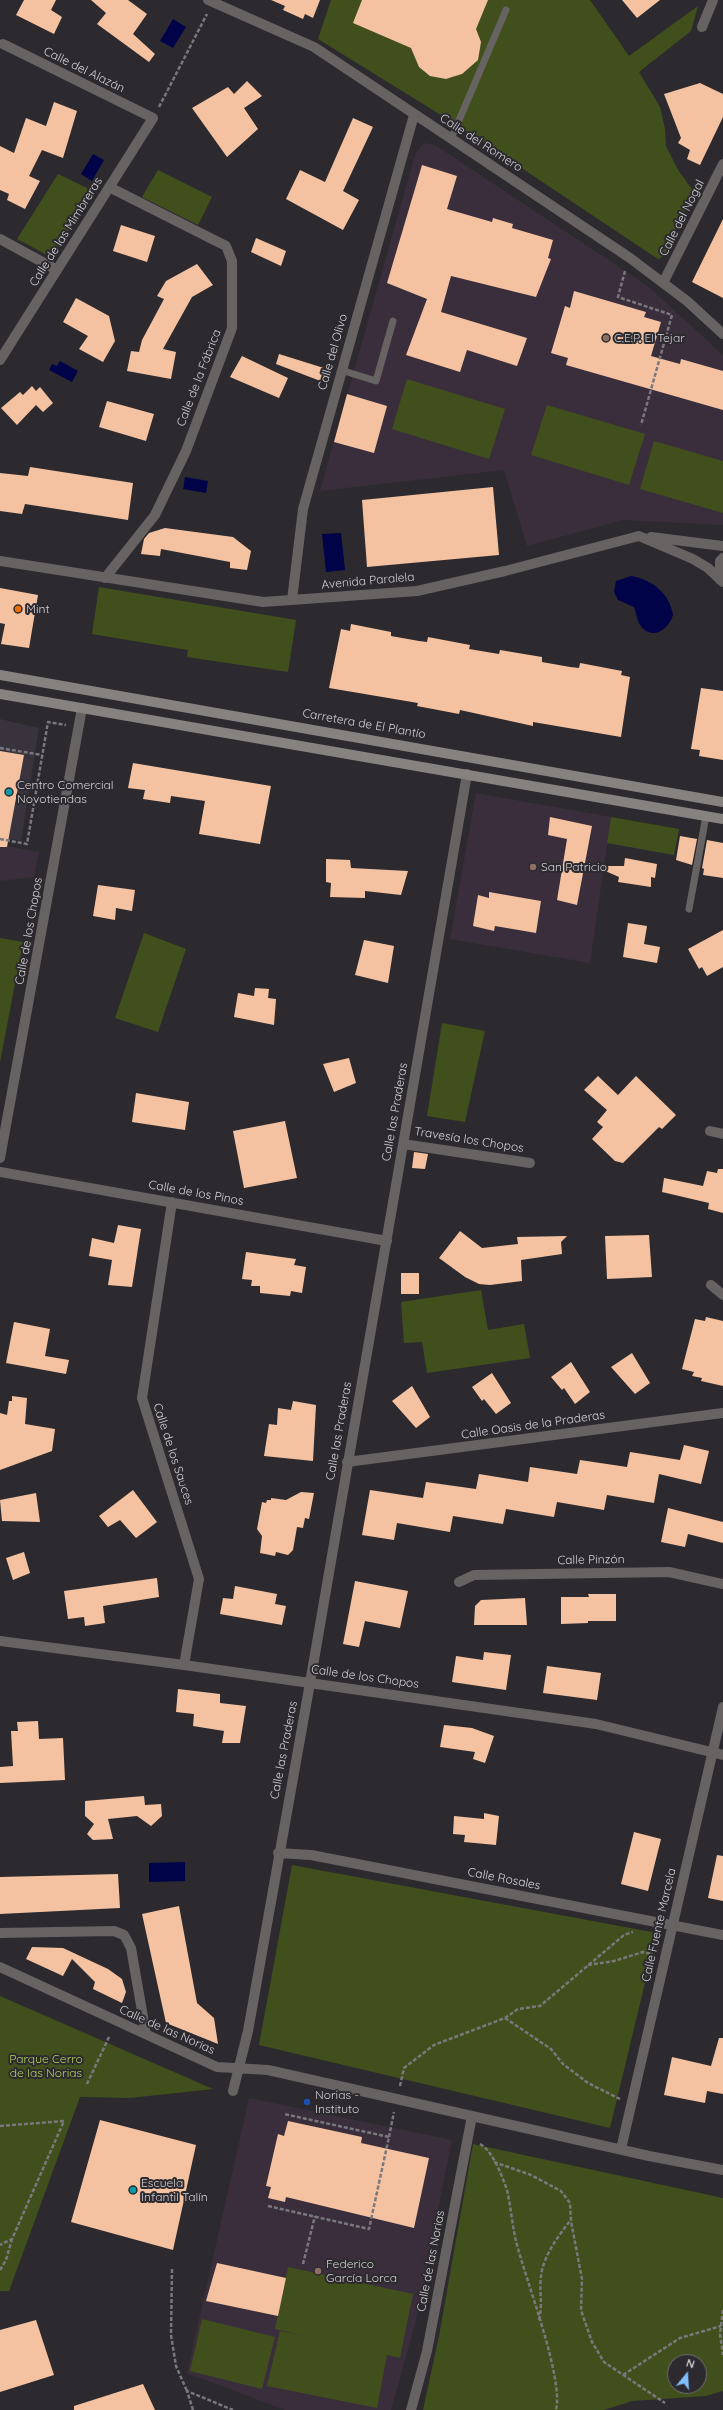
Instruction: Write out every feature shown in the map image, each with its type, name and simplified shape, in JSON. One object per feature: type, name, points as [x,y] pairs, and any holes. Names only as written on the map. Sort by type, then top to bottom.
[{"type":"street","points":[[702,27],[713,0]]},
{"type":"street","name":"Calle del Romero","points":[[211,1],[314,47],[630,258],[663,283],[723,334]]},
{"type":"street","name":"Calle del Alazán","points":[[3,44],[153,118]]},
{"type":"street","name":"Calle del Olivo","points":[[292,600],[303,508],[414,115]]},
{"type":"street","name":"Calle de las Mimbreras","points":[[0,360],[153,118]]},
{"type":"street","name":"Calle del Nogal","points":[[663,283],[723,164]]},
{"type":"street","name":"Calle de la Fábrica","points":[[105,578],[155,515],[186,451],[232,328],[232,261],[226,246],[109,187]]},
{"type":"street","points":[[0,239],[57,270]]},
{"type":"street","points":[[639,536],[723,546]]},
{"type":"street","points":[[639,536],[694,558],[722,581]]},
{"type":"street","name":"Avenida Paralela","points":[[0,561],[263,602],[417,591],[505,571],[639,536]]},
{"type":"street","points":[[722,581],[720,560],[723,558]]},
{"type":"street","name":"Carretera de El Plantío","points":[[0,675],[723,802]]},
{"type":"street","points":[[0,694],[723,819]]},
{"type":"street","name":"Calle de los Chopos","points":[[0,1158],[82,708]]},
{"type":"street","name":"Calle las Praderas","points":[[233,2091],[248,2031],[278,1853],[310,1683],[467,774]]},
{"type":"street","points":[[710,1131],[723,1134]]},
{"type":"street","name":"Travesía los Chopos","points":[[403,1144],[530,1163]]},
{"type":"street","name":"Calle de los Pinos","points":[[0,1172],[387,1241]]},
{"type":"street","name":"Calle de los Sauces","points":[[172,1202],[142,1398],[199,1579],[184,1665]]},
{"type":"street","points":[[711,1286],[723,1295]]},
{"type":"street","name":"Calle Oasis de la Praderas","points":[[347,1462],[723,1413]]},
{"type":"street","name":"Calle Pinzón","points":[[459,1582],[474,1575],[669,1572],[723,1584]]},
{"type":"street","name":"Calle de los Chopos","points":[[0,1641],[184,1665],[596,1724],[723,1755]]},
{"type":"street","name":"Calle Fuente Marcela","points":[[622,2149],[672,1924],[723,1707]]},
{"type":"street","name":"Calle Rosales","points":[[278,1853],[311,1855],[723,1935]]},
{"type":"street","points":[[0,1933],[114,1931],[124,1935],[131,1948],[146,2034]]},
{"type":"street","name":"Calle de las Norias","points":[[0,1967],[217,2067],[268,2070],[397,2100],[723,2170]]},
{"type":"street","name":"Calle de las Norias","points":[[411,2410],[427,2352],[472,2116]]},
{"type":"lane","points":[[451,139],[506,10]]},
{"type":"lane","points":[[341,370],[376,381],[393,321]]},
{"type":"lane","points":[[690,909],[706,816]]},
{"type":"path","points":[[153,118],[211,1]]},
{"type":"path","points":[[630,258],[618,297],[672,315],[640,425]]},
{"type":"path","points":[[0,839],[27,844],[48,722],[79,727]]},
{"type":"path","points":[[0,748],[42,755]]},
{"type":"path","points":[[268,2206],[369,2229],[404,2068],[434,2045],[505,2018],[518,2009],[540,2006],[624,1935],[640,1930],[644,1919]]},
{"type":"path","points":[[588,1965],[614,1962],[643,1952],[665,1956]]},
{"type":"path","points":[[505,2018],[551,2049],[563,2064],[588,2083],[607,2094],[632,2103]]},
{"type":"path","points":[[87,2084],[109,2037]]},
{"type":"path","points":[[284,2114],[389,2137]]},
{"type":"path","points":[[0,2126],[64,2121],[12,2239],[6,2260],[0,2270]]},
{"type":"path","points":[[475,2141],[487,2148],[506,2190],[516,2240],[554,2374],[558,2403],[556,2410]]},
{"type":"path","points":[[494,2162],[531,2175],[561,2191],[570,2203],[571,2221],[582,2279],[581,2310],[592,2342],[604,2362],[665,2404]]},
{"type":"path","points":[[303,2264],[315,2216]]},
{"type":"path","points":[[539,2320],[542,2305],[541,2276],[549,2253],[571,2221]]},
{"type":"path","points":[[0,2245],[12,2239]]},
{"type":"path","points":[[172,2268],[171,2335],[176,2366],[187,2391],[193,2410]]},
{"type":"path","points":[[723,2310],[721,2326],[723,2355]]},
{"type":"path","points":[[623,2375],[680,2338],[721,2326]]},
{"type":"path","points":[[187,2391],[233,2410]]},
{"type":"shaded area","points":[[173,19],[186,27],[173,48],[160,41]]},
{"type":"shaded area","points":[[424,143],[435,145],[649,287],[723,355],[723,525],[623,520],[527,546],[504,470],[320,491],[415,155]]},
{"type":"shaded area","points":[[93,154],[104,160],[92,181],[81,174]]},
{"type":"shaded area","points":[[60,361],[78,371],[72,382],[49,370],[52,364],[57,366]]},
{"type":"shaded area","points":[[185,477],[208,481],[206,493],[183,489]]},
{"type":"shaded area","points":[[341,533],[345,570],[326,572],[322,534]]},
{"type":"shaded area","points":[[631,576],[646,580],[653,584],[668,600],[673,615],[668,625],[660,632],[650,633],[645,630],[639,623],[634,607],[618,600],[614,592],[616,581]]},
{"type":"shaded area","points":[[0,719],[39,728],[21,841],[0,837]]},
{"type":"shaded area","name":"San Patricio","points":[[476,793],[611,817],[590,963],[450,939]]},
{"type":"shaded area","points":[[0,845],[39,852],[34,877],[0,881]]},
{"type":"shaded area","points":[[185,1862],[185,1881],[149,1882],[149,1863]]},
{"type":"shaded area","name":"Federico García Lorca","points":[[249,2098],[452,2140],[415,2324],[391,2410],[285,2410],[187,2373]]},
{"type":"green space","points":[[331,0],[590,0],[629,56],[698,6],[691,31],[639,72],[660,107],[665,129],[666,146],[678,170],[694,192],[664,256],[658,259],[457,125],[318,39]]},
{"type":"green space","points":[[158,170],[212,197],[198,225],[142,197]]},
{"type":"green space","points":[[58,174],[93,191],[54,254],[45,254],[17,239]]},
{"type":"green space","points":[[407,379],[505,409],[489,459],[392,429]]},
{"type":"green space","points":[[547,405],[645,434],[629,485],[531,455]]},
{"type":"green space","points":[[654,441],[723,461],[723,513],[640,489]]},
{"type":"green space","points":[[99,587],[296,620],[288,672],[187,657],[188,650],[92,634]]},
{"type":"green space","points":[[611,817],[679,829],[674,855],[607,843]]},
{"type":"green space","points":[[144,933],[186,949],[158,1032],[115,1018]]},
{"type":"green space","points":[[0,938],[23,942],[0,1062]]},
{"type":"green space","points":[[442,1023],[485,1031],[465,1122],[427,1116]]},
{"type":"green space","points":[[481,1290],[488,1330],[524,1324],[530,1358],[427,1373],[422,1342],[404,1343],[401,1302]]},
{"type":"green space","points":[[292,1865],[657,1933],[610,2128],[259,2045]]},
{"type":"green space","name":"Parque Cerro de las Norias","points":[[0,1996],[213,2089],[130,2098],[80,2097],[9,2291],[0,2291]]},
{"type":"green space","points":[[473,2144],[723,2198],[723,2391],[706,2396],[632,2401],[604,2410],[423,2410],[439,2336]]},
{"type":"green space","points":[[288,2267],[413,2294],[400,2358],[387,2355],[377,2408],[267,2386],[280,2331],[304,2336],[275,2329]]},
{"type":"green space","points":[[202,2319],[275,2337],[262,2389],[190,2371]]},
{"type":"building","points":[[24,0],[56,0],[51,10],[62,17],[54,34],[16,15]]},
{"type":"building","points":[[91,0],[128,0],[147,14],[133,34],[155,54],[149,62],[97,24],[106,13]]},
{"type":"building","points":[[271,0],[320,0],[313,18],[305,14],[303,19],[283,10],[285,6]]},
{"type":"building","points":[[362,0],[488,0],[476,29],[481,42],[478,60],[462,74],[446,79],[430,76],[419,67],[411,48],[353,23]]},
{"type":"building","points":[[622,0],[660,0],[637,18]]},
{"type":"building","points":[[247,81],[262,96],[244,108],[258,129],[227,157],[192,108],[228,87],[234,94]]},
{"type":"building","points":[[700,83],[723,94],[723,117],[700,165],[687,159],[690,150],[678,143],[681,138],[664,94]]},
{"type":"building","points":[[54,102],[77,111],[63,158],[42,150],[29,176],[40,181],[25,209],[7,200],[9,194],[0,190],[0,146],[14,153],[26,118],[46,126]]},
{"type":"building","points":[[353,118],[373,127],[343,191],[359,200],[343,230],[286,199],[300,170],[325,182]]},
{"type":"building","points":[[422,165],[457,176],[447,209],[492,222],[493,218],[513,224],[512,228],[553,240],[548,258],[551,259],[536,297],[451,276],[441,312],[527,338],[517,366],[467,350],[460,372],[406,355],[427,299],[387,283]]},
{"type":"building","points":[[723,219],[723,298],[692,282]]},
{"type":"building","points":[[121,225],[155,236],[147,262],[113,251]]},
{"type":"building","points":[[256,238],[286,251],[281,266],[251,252]]},
{"type":"building","points":[[197,264],[213,285],[192,297],[163,349],[176,352],[171,379],[127,371],[131,351],[139,352],[142,340],[164,299],[157,296],[166,281]]},
{"type":"building","name":"C.E.P. El Tejar","points":[[574,291],[646,312],[644,317],[661,322],[651,356],[680,364],[681,359],[723,371],[723,410],[566,365],[568,358],[551,353],[565,306],[570,308]]},
{"type":"building","points":[[76,298],[109,316],[115,341],[103,362],[79,349],[88,336],[63,322]]},
{"type":"building","points":[[279,354],[327,369],[323,382],[276,364]]},
{"type":"building","points":[[242,356],[288,378],[279,398],[230,377]]},
{"type":"building","points":[[32,386],[36,391],[40,387],[53,403],[43,412],[36,405],[17,425],[1,408],[20,392],[23,395]]},
{"type":"building","points":[[347,394],[387,406],[374,453],[334,442]]},
{"type":"building","points":[[107,401],[154,414],[146,441],[99,427]]},
{"type":"building","points":[[30,467],[133,483],[128,520],[25,504],[22,514],[0,511],[0,473],[28,476]]},
{"type":"building","points":[[493,487],[499,555],[367,567],[362,500]]},
{"type":"building","points":[[165,528],[233,537],[251,551],[247,570],[230,568],[230,562],[161,549],[160,556],[141,554],[144,539],[149,533]]},
{"type":"building","name":"Mint","points":[[0,588],[38,595],[29,648],[1,644],[5,624],[0,623]]},
{"type":"building","points":[[351,624],[391,632],[391,636],[419,641],[427,642],[428,637],[470,645],[469,649],[499,654],[500,650],[542,657],[542,662],[570,667],[579,668],[580,663],[622,671],[621,675],[630,677],[621,737],[533,722],[533,726],[460,710],[459,714],[417,706],[418,703],[329,688],[341,629],[350,631]]},
{"type":"building","points":[[701,688],[723,691],[723,760],[699,756],[700,750],[691,749]]},
{"type":"building","name":"Centro Comercial Novotiendas","points":[[0,751],[24,755],[7,847],[0,847]]},
{"type":"building","points":[[133,763],[271,786],[260,844],[199,834],[205,801],[171,796],[170,803],[143,799],[145,790],[128,788]]},
{"type":"building","points":[[550,817],[592,826],[577,905],[557,900],[567,839],[548,835]]},
{"type":"building","points":[[680,836],[697,839],[692,865],[676,860]]},
{"type":"building","points":[[707,840],[723,843],[723,878],[703,875],[704,869],[702,868]]},
{"type":"building","points":[[625,858],[657,864],[655,878],[651,877],[651,887],[618,882],[619,877],[594,866],[624,866]]},
{"type":"building","points":[[326,859],[350,860],[351,868],[408,871],[401,895],[365,891],[365,898],[330,897],[331,883],[326,882]]},
{"type":"building","points":[[98,885],[135,890],[132,911],[116,908],[115,920],[93,916]]},
{"type":"building","points":[[489,892],[541,901],[536,933],[495,926],[494,931],[473,926],[478,895],[489,898]]},
{"type":"building","points":[[628,923],[647,926],[644,944],[660,947],[657,963],[623,957]]},
{"type":"building","points":[[723,930],[723,967],[707,976],[702,967],[699,969],[688,949]]},
{"type":"building","points":[[364,940],[394,946],[388,983],[355,975]]},
{"type":"building","points":[[255,988],[269,989],[268,998],[276,999],[274,1025],[234,1017],[238,993],[254,996]]},
{"type":"building","points":[[349,1058],[356,1083],[334,1092],[323,1064]]},
{"type":"building","points":[[598,1076],[618,1095],[636,1076],[676,1115],[662,1129],[659,1127],[623,1163],[615,1161],[592,1139],[603,1127],[597,1122],[607,1110],[584,1090]]},
{"type":"building","points":[[136,1093],[189,1102],[185,1130],[132,1122]]},
{"type":"building","points":[[285,1121],[297,1178],[244,1188],[233,1131]]},
{"type":"building","points":[[414,1152],[428,1154],[425,1169],[412,1168]]},
{"type":"building","points":[[718,1169],[723,1169],[723,1213],[708,1209],[709,1203],[662,1192],[664,1178],[703,1186],[707,1171],[717,1173]]},
{"type":"building","points":[[118,1225],[141,1229],[132,1287],[108,1285],[112,1260],[89,1256],[92,1238],[114,1243]]},
{"type":"building","points":[[460,1231],[482,1248],[518,1244],[517,1237],[567,1236],[561,1242],[562,1254],[521,1260],[522,1281],[490,1285],[479,1284],[465,1277],[439,1258]]},
{"type":"building","points":[[649,1235],[652,1277],[607,1279],[605,1236]]},
{"type":"building","points":[[246,1252],[296,1259],[294,1265],[306,1267],[302,1293],[291,1291],[290,1296],[260,1293],[260,1286],[251,1286],[252,1280],[242,1279]]},
{"type":"building","points":[[401,1273],[419,1273],[419,1294],[401,1294]]},
{"type":"building","points":[[706,1317],[723,1321],[723,1386],[701,1381],[702,1378],[692,1376],[694,1372],[682,1369],[695,1319],[705,1321]]},
{"type":"building","points":[[14,1322],[50,1329],[45,1356],[69,1360],[66,1374],[6,1363]]},
{"type":"building","points":[[632,1353],[650,1383],[635,1394],[611,1367]]},
{"type":"building","points":[[571,1362],[590,1392],[575,1404],[564,1388],[562,1390],[551,1377]]},
{"type":"building","points":[[492,1373],[511,1403],[496,1414],[484,1399],[482,1401],[472,1387]]},
{"type":"building","points":[[412,1386],[430,1417],[416,1428],[392,1401]]},
{"type":"building","points":[[12,1396],[27,1398],[25,1424],[55,1429],[52,1451],[0,1470],[0,1413],[7,1415],[9,1401],[12,1401]]},
{"type":"building","points":[[293,1401],[316,1405],[313,1461],[264,1456],[269,1424],[277,1425],[278,1408],[291,1410]]},
{"type":"building","points":[[684,1445],[709,1451],[701,1484],[659,1474],[654,1503],[607,1495],[604,1510],[557,1502],[554,1517],[506,1509],[503,1524],[453,1516],[450,1532],[397,1523],[394,1540],[362,1535],[370,1490],[423,1498],[426,1482],[476,1489],[479,1474],[528,1482],[530,1467],[577,1474],[580,1460],[627,1467],[630,1452],[680,1460]]},
{"type":"building","points":[[133,1490],[157,1522],[136,1538],[120,1520],[108,1527],[99,1516]]},
{"type":"building","points":[[301,1492],[314,1493],[309,1519],[305,1518],[303,1528],[297,1527],[293,1550],[288,1555],[276,1552],[275,1556],[260,1553],[262,1536],[257,1529],[262,1502],[266,1503],[267,1500],[271,1500],[271,1498],[286,1500]]},
{"type":"building","points":[[36,1493],[40,1522],[2,1521],[0,1500]]},
{"type":"building","points":[[668,1508],[723,1522],[723,1543],[688,1534],[685,1547],[661,1542]]},
{"type":"building","points":[[24,1552],[30,1573],[13,1580],[6,1558]]},
{"type":"building","points":[[157,1578],[159,1597],[103,1606],[105,1623],[85,1626],[84,1617],[68,1619],[64,1591]]},
{"type":"building","points":[[355,1581],[408,1591],[400,1628],[365,1621],[359,1647],[343,1644]]},
{"type":"building","points":[[235,1586],[277,1594],[275,1604],[286,1606],[282,1625],[220,1614],[223,1598],[233,1599]]},
{"type":"building","points":[[588,1594],[616,1594],[616,1621],[588,1621],[588,1623],[561,1624],[561,1597],[589,1597]]},
{"type":"building","points":[[525,1598],[527,1625],[474,1625],[475,1606],[481,1600]]},
{"type":"building","points":[[484,1652],[511,1655],[506,1690],[452,1682],[456,1656],[483,1660]]},
{"type":"building","points":[[547,1666],[601,1673],[597,1700],[543,1693]]},
{"type":"building","points":[[178,1689],[220,1694],[220,1703],[246,1706],[240,1743],[222,1743],[224,1731],[193,1726],[194,1714],[176,1712]]},
{"type":"building","points":[[38,1721],[39,1739],[63,1738],[65,1780],[0,1783],[0,1767],[13,1766],[11,1731],[18,1731],[17,1722]]},
{"type":"building","points":[[444,1725],[472,1728],[494,1736],[485,1763],[473,1759],[475,1752],[440,1747]]},
{"type":"building","points":[[144,1796],[145,1805],[161,1804],[162,1816],[151,1826],[137,1816],[108,1819],[113,1839],[93,1840],[87,1834],[94,1824],[85,1816],[85,1801]]},
{"type":"building","points":[[484,1813],[499,1816],[496,1845],[464,1842],[465,1835],[453,1834],[454,1816],[484,1819]]},
{"type":"building","points":[[634,1832],[661,1839],[648,1891],[621,1884]]},
{"type":"building","points":[[717,1855],[723,1856],[723,1901],[708,1898]]},
{"type":"building","points":[[118,1874],[120,1908],[0,1914],[0,1877]]},
{"type":"building","points":[[179,1906],[197,2003],[214,2018],[218,2044],[166,2023],[142,1914]]},
{"type":"building","points":[[32,1947],[63,1948],[108,1969],[122,1979],[126,1992],[122,2003],[93,1989],[95,1982],[72,1959],[63,1976],[26,1959]]},
{"type":"building","points":[[719,2038],[723,2038],[723,2094],[707,2091],[705,2103],[664,2095],[672,2057],[711,2066]]},
{"type":"building","name":"Escuela Infantil Talín","points":[[100,2120],[196,2145],[173,2250],[71,2222]]},
{"type":"building","points":[[288,2121],[362,2137],[361,2143],[429,2158],[414,2228],[286,2197],[285,2202],[268,2198],[271,2187],[266,2186],[278,2134],[284,2136]]},
{"type":"building","points":[[217,2263],[286,2278],[278,2316],[206,2301]]},
{"type":"building","points":[[36,2320],[54,2375],[0,2392],[0,2330]]},
{"type":"building","points":[[143,2384],[155,2410],[74,2410],[74,2406]]},
{"type":"place","name":"C.E.P. El Tejar","points":[[606,338]]},
{"type":"place","name":"Mint","points":[[18,609]]},
{"type":"place","name":"Centro Comercial Novotiendas","points":[[9,792]]},
{"type":"place","name":"San Patricio","points":[[533,867]]},
{"type":"place","name":"Norias - Instituto","points":[[307,2102]]},
{"type":"place","name":"Escuela Infantil Talín","points":[[133,2190]]},
{"type":"place","name":"Federico García Lorca","points":[[318,2271]]}]
